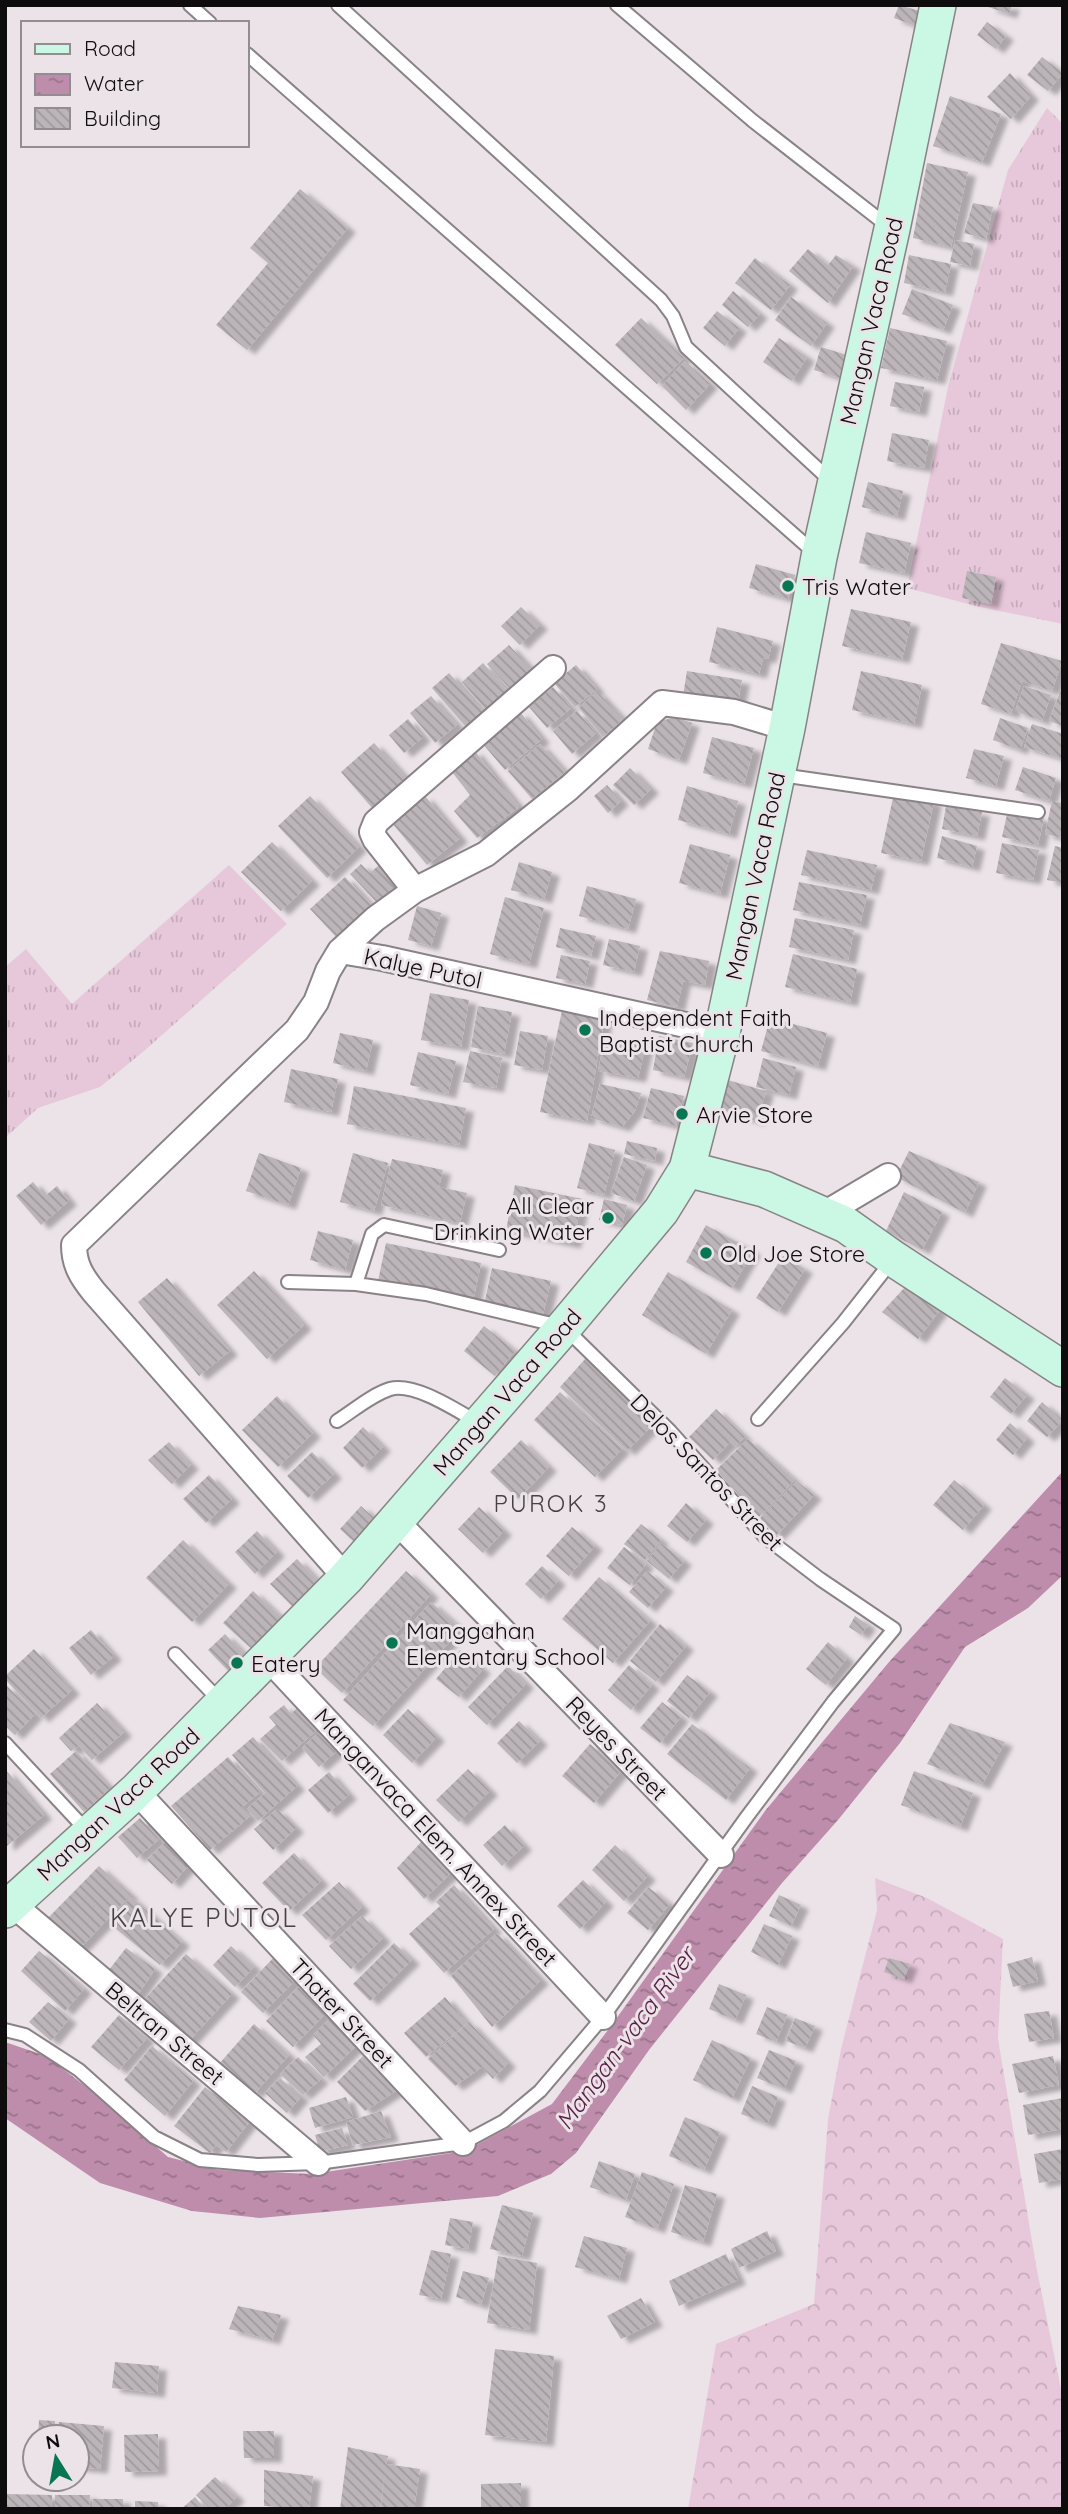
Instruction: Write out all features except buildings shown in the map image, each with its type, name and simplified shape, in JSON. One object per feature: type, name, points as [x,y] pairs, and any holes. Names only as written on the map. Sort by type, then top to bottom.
[{"type":"main road","name":"Mangan Vaca Road","points":[[8,1907],[136,1791],[346,1578],[661,1211],[687,1169],[722,1033],[787,728],[834,484],[892,229],[938,5]]},
{"type":"main road","points":[[687,1169],[764,1189],[824,1213],[1063,1369]]},
{"type":"street","points":[[415,890],[374,839],[372,832],[376,822],[553,668]]},
{"type":"street","name":"Kalye Putol","points":[[340,951],[375,919],[415,890],[486,854],[569,788],[662,703],[734,712],[787,728]]},
{"type":"street","name":"Kalye Putol","points":[[340,951],[722,1033]]},
{"type":"street","points":[[340,951],[328,971],[316,1002],[297,1030],[74,1245],[74,1254],[81,1276],[94,1292],[346,1578]]},
{"type":"street","points":[[824,1213],[888,1176]]},
{"type":"street","name":"Reyes Street","points":[[396,1521],[721,1855]]},
{"type":"street","name":"Manganvaca Elem. Annex Street","points":[[268,1658],[603,2017]]},
{"type":"street","name":"Thater Street","points":[[136,1791],[463,2143]]},
{"type":"street","name":"Beltran Street","points":[[8,1907],[318,2163]]},
{"type":"lane","points":[[190,5],[208,21]]},
{"type":"lane","points":[[338,5],[661,300],[673,316],[686,347],[834,484]]},
{"type":"lane","points":[[617,5],[753,121],[892,229]]},
{"type":"lane","points":[[248,55],[819,557]]},
{"type":"lane","points":[[777,774],[1038,813]]},
{"type":"lane","points":[[356,1283],[372,1234],[384,1226],[499,1250]]},
{"type":"lane","points":[[758,1419],[844,1322],[894,1259]]},
{"type":"lane","points":[[288,1282],[356,1283],[426,1294],[564,1327]]},
{"type":"lane","name":"Delos Santos Street","points":[[564,1327],[670,1431],[765,1536],[820,1579],[894,1629],[833,1702],[721,1855]]},
{"type":"lane","points":[[337,1421],[390,1389],[404,1388],[439,1401],[480,1424]]},
{"type":"lane","points":[[175,1654],[223,1704]]},
{"type":"lane","points":[[5,1743],[88,1832]]},
{"type":"lane","points":[[5,2030],[26,2035],[79,2070],[154,2137],[200,2160],[258,2165],[318,2163],[463,2143],[504,2121],[540,2091],[603,2017],[721,1855]]},
{"type":"green space","points":[[1047,108],[1063,124],[1063,624],[907,588],[948,387],[1008,170]]},
{"type":"green space","points":[[229,865],[287,924],[100,1087],[38,1108],[5,1138],[5,967],[26,949],[72,1004]]},
{"type":"green space","points":[[875,1878],[927,1898],[1003,1939],[998,2039],[1036,2265],[1063,2399],[1063,2509],[688,2509],[716,2344],[814,2304],[828,2119],[841,2049],[877,1910]]},
{"type":"water","name":"Mangan-vaca River","points":[[1063,1471],[1063,1575],[1028,1608],[965,1647],[900,1743],[838,1820],[782,1883],[649,2050],[576,2153],[551,2174],[498,2196],[260,2218],[192,2211],[100,2183],[5,2118],[5,2042],[46,2056],[93,2092],[168,2157],[219,2170],[312,2174],[465,2151],[552,2104],[765,1811],[889,1662]]},
{"type":"place","name":"Tris Water","points":[[788,586]]},
{"type":"place","name":"Independent Faith Baptist Church","points":[[585,1030]]},
{"type":"place","name":"Arvie Store","points":[[682,1114]]},
{"type":"place","name":"All Clear Drinking Water","points":[[608,1218]]},
{"type":"place","name":"Old Joe Store","points":[[706,1253]]},
{"type":"place","name":"Manggahan Elementary School","points":[[392,1643]]},
{"type":"place","name":"Eatery","points":[[237,1663]]},
{"type":"district","name":"PUROK 3","points":[[551,1503]]},
{"type":"district","name":"KALYE PUTOL","points":[[204,1917]]}]
